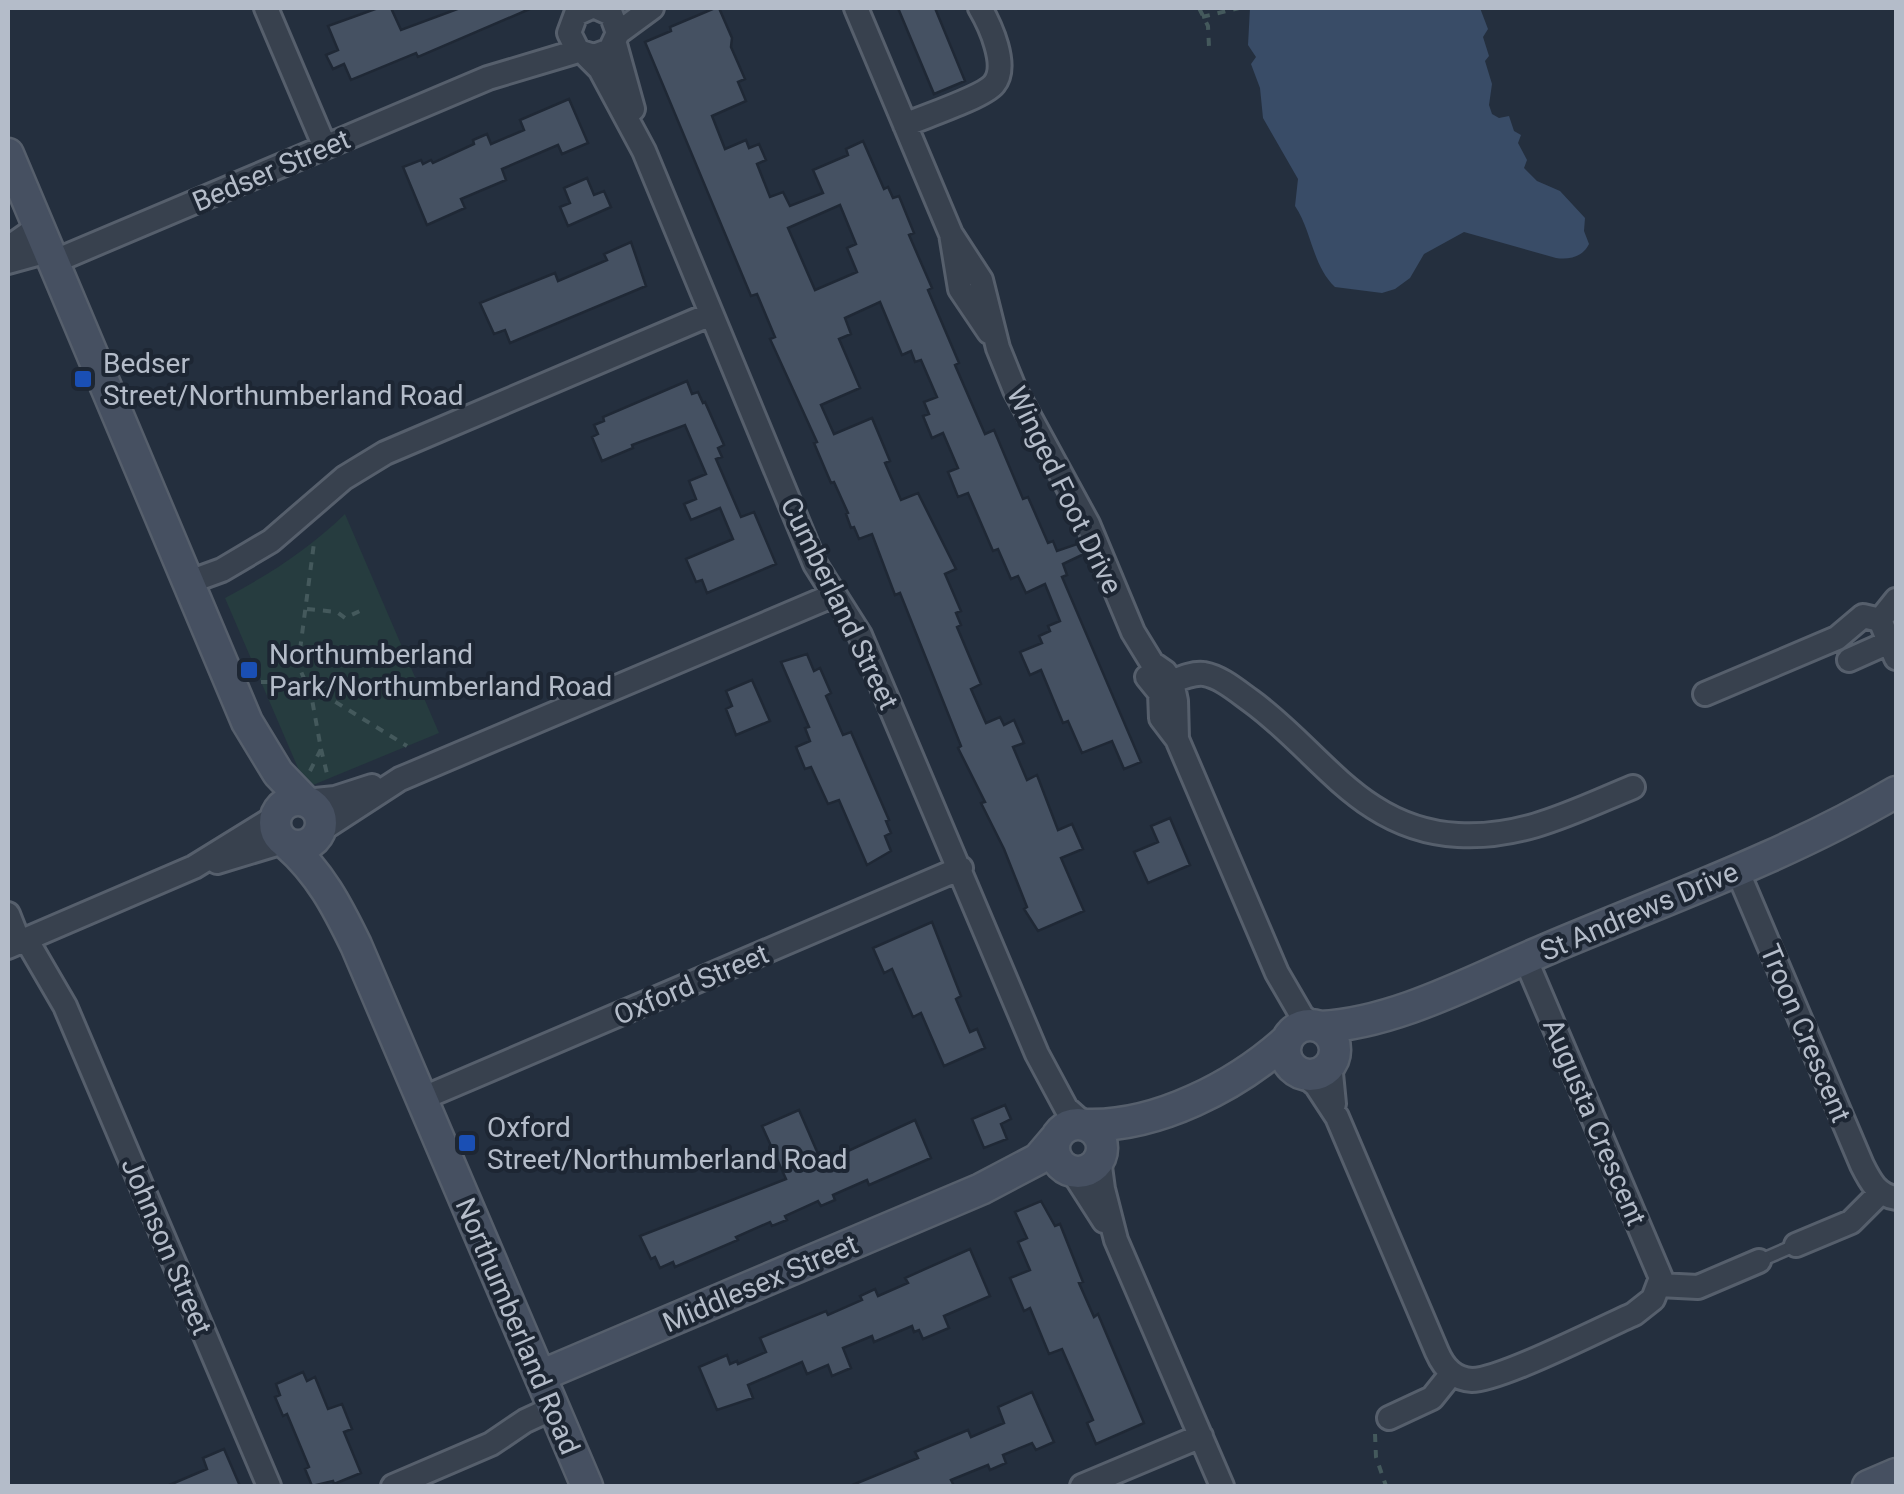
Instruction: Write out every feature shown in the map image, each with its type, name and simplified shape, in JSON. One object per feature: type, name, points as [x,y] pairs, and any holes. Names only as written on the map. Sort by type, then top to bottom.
[{"type":"street","points":[[266,8],[324,146]]},
{"type":"street","points":[[617,38],[615,20],[590,12],[570,40],[582,53],[602,54],[652,8]]},
{"type":"street","name":"Winged Foot Drive","points":[[856,8],[951,234],[981,280],[998,348],[1026,413],[1088,524],[1133,632],[1152,663],[1165,672],[1164,685]]},
{"type":"street","points":[[905,124],[981,93],[997,80],[997,52],[980,8]]},
{"type":"street","name":"Bedser Street","points":[[488,78],[590,12]]},
{"type":"street","name":"Cumberland Street","points":[[617,38],[644,151]]},
{"type":"street","name":"Bedser Street","points":[[47,246],[324,146],[488,78],[582,53]]},
{"type":"street","name":"Cumberland Street","points":[[582,53],[600,70],[644,151],[815,564],[860,636],[1077,1147],[1103,1189],[1116,1240],[1222,1486]]},
{"type":"street","name":"Northumberland Road","points":[[8,154],[247,722],[278,773],[309,863],[327,888],[356,945],[586,1486]]},
{"type":"street","points":[[8,248],[47,246]]},
{"type":"street","points":[[8,262],[47,246]]},
{"type":"street","points":[[189,582],[222,570],[260,548],[344,478],[385,454],[710,314]]},
{"type":"street","points":[[24,940],[194,867],[237,858],[291,814],[400,780],[834,595]]},
{"type":"street","points":[[1880,620],[1896,600]]},
{"type":"street","points":[[1705,694],[1837,638],[1863,616],[1880,620],[1894,646],[1849,660]]},
{"type":"street","points":[[1302,1032],[1177,739],[1176,701],[1164,685],[1204,674],[1219,680],[1268,713],[1354,796],[1384,815],[1453,835],[1523,831],[1633,787]]},
{"type":"street","points":[[319,832],[400,780]]},
{"type":"street","name":"St Andrews Drive","points":[[1077,1147],[1112,1126],[1167,1110],[1213,1090],[1302,1032],[1356,1024],[1427,1000],[1737,870],[1850,819],[1896,792]]},
{"type":"street","name":"St Andrews Drive","points":[[1850,819],[1896,808]]},
{"type":"street","name":"Northumberland Road","points":[[291,814],[318,810],[319,832],[356,945]]},
{"type":"street","name":"Oxford Street","points":[[421,1099],[961,868]]},
{"type":"street","name":"Troon Crescent","points":[[1737,870],[1862,1165],[1888,1195],[1851,1222],[1796,1245]]},
{"type":"street","name":"Johnson Street","points":[[8,914],[65,1006],[269,1486]]},
{"type":"street","name":"Augusta Crescent","points":[[1525,958],[1661,1278],[1659,1285]]},
{"type":"street","name":"St Andrews Drive","points":[[1213,1090],[1315,1066],[1427,1000]]},
{"type":"street","points":[[1302,1032],[1332,1038],[1315,1066]]},
{"type":"street","points":[[1302,1032],[1286,1056],[1315,1066],[1331,1090],[1337,1117],[1437,1352],[1452,1373],[1471,1380],[1496,1374],[1634,1314],[1653,1299],[1659,1285],[1698,1286],[1759,1261]]},
{"type":"street","name":"Middlesex Street","points":[[540,1376],[1077,1147]]},
{"type":"street","points":[[1380,1422],[1432,1398],[1452,1373]]},
{"type":"street","points":[[393,1486],[426,1480],[525,1421],[557,1416]]},
{"type":"street","points":[[1082,1486],[1200,1436]]},
{"type":"street","points":[[1868,1486],[1896,1474]]},
{"type":"lane","points":[[1759,1261],[1796,1245]]},
{"type":"path","points":[[1199,8],[1208,26],[1209,48]]},
{"type":"path","points":[[1202,17],[1239,8]]},
{"type":"path","points":[[314,543],[298,665],[311,694],[328,778]]},
{"type":"path","points":[[306,609],[336,612],[344,618],[362,610]]},
{"type":"path","points":[[261,682],[304,682],[408,746]]},
{"type":"path","points":[[291,814],[321,749]]},
{"type":"path","points":[[1380,1422],[1376,1457],[1386,1486]]},
{"type":"green space","points":[[345,514],[439,733],[313,785],[304,782],[225,598],[288,560]]},
{"type":"water","points":[[1250,8],[1480,8],[1488,29],[1483,37],[1489,56],[1485,61],[1492,84],[1492,114],[1499,118],[1509,116],[1514,131],[1521,135],[1518,143],[1527,160],[1524,168],[1537,181],[1560,191],[1585,218],[1589,244],[1575,257],[1556,258],[1464,232],[1424,254],[1410,278],[1395,289],[1382,293],[1335,287],[1321,269],[1295,206],[1298,179],[1263,118],[1260,88],[1251,64],[1256,57],[1248,45]]},
{"type":"building","points":[[378,8],[391,8],[401,30],[460,8],[532,8],[418,57],[416,53],[351,80],[344,64],[333,69],[326,55],[338,50],[328,26]]},
{"type":"building","points":[[719,8],[745,79],[738,82],[746,101],[712,116],[725,149],[746,140],[749,148],[759,144],[766,160],[757,164],[770,197],[783,192],[790,206],[823,193],[813,170],[848,155],[846,149],[863,141],[884,189],[888,187],[893,198],[899,196],[914,233],[909,235],[932,288],[928,290],[959,363],[955,365],[985,434],[994,430],[1023,499],[1028,497],[1048,543],[1053,541],[1057,551],[1080,543],[1084,554],[1063,564],[1067,575],[1062,577],[1141,762],[1124,769],[1112,741],[1082,753],[1068,721],[1063,723],[1041,670],[1030,675],[1020,652],[1042,643],[1039,636],[1060,621],[1045,584],[1026,593],[1018,576],[1011,579],[998,549],[993,551],[968,493],[958,497],[948,472],[958,468],[943,433],[932,438],[923,416],[929,414],[924,402],[937,397],[921,360],[915,362],[911,351],[902,355],[880,302],[845,318],[851,334],[839,339],[860,388],[821,405],[834,434],[872,418],[901,500],[918,493],[956,569],[945,574],[961,611],[956,613],[961,625],[957,627],[981,684],[971,689],[986,723],[1000,717],[1004,725],[1014,720],[1024,743],[1013,747],[1027,780],[1037,775],[1058,830],[1072,824],[1083,849],[1061,858],[1084,911],[1038,931],[1024,909],[1027,907],[981,803],[985,802],[958,748],[961,746],[900,593],[895,595],[872,534],[859,539],[854,527],[851,528],[848,513],[834,482],[831,483],[814,443],[817,442],[770,339],[775,337],[757,294],[751,296],[645,42],[671,31],[670,27]],"holes":[[[840,205],[856,244],[847,248],[857,272],[815,290],[788,228]]]},
{"type":"building","points":[[898,8],[935,8],[965,81],[934,94]]},
{"type":"building","points":[[569,99],[588,143],[562,154],[558,145],[502,169],[506,180],[461,199],[465,208],[427,225],[403,167],[421,160],[423,164],[431,160],[433,163],[487,134],[491,144],[524,130],[520,120]]},
{"type":"building","points":[[587,178],[594,195],[604,191],[611,207],[568,226],[560,207],[570,203],[564,188]]},
{"type":"building","points":[[631,242],[646,286],[510,343],[505,330],[494,334],[480,303],[555,273],[558,281],[607,260],[604,254]]},
{"type":"building","points":[[687,381],[692,394],[698,392],[705,402],[724,445],[718,448],[722,457],[716,459],[741,517],[754,512],[776,564],[707,593],[702,580],[696,582],[686,559],[733,539],[720,508],[691,520],[684,504],[696,499],[689,481],[706,474],[685,425],[602,461],[592,437],[598,434],[594,425],[604,421],[603,417]]},
{"type":"building","points":[[807,654],[814,671],[820,668],[831,693],[826,696],[843,735],[851,732],[889,820],[886,821],[891,833],[885,836],[891,851],[867,865],[839,800],[828,804],[811,767],[805,769],[796,747],[810,741],[805,728],[809,727],[781,662]]},
{"type":"building","points":[[752,680],[770,721],[736,735],[726,709],[732,706],[726,691]]},
{"type":"building","points":[[1170,818],[1190,865],[1148,883],[1134,852],[1158,842],[1151,826]]},
{"type":"building","points":[[932,922],[961,996],[956,999],[970,1032],[977,1029],[985,1048],[944,1066],[921,1013],[913,1017],[892,969],[884,973],[873,948]]},
{"type":"building","points":[[1005,1105],[1011,1119],[1001,1124],[1007,1139],[984,1148],[972,1119]]},
{"type":"building","points":[[799,1110],[822,1163],[915,1120],[931,1158],[869,1185],[867,1180],[833,1195],[835,1200],[821,1206],[818,1201],[785,1216],[787,1220],[772,1226],[770,1222],[675,1267],[673,1262],[660,1268],[640,1236],[786,1179],[762,1126]]},
{"type":"building","points":[[1041,1201],[1055,1226],[1060,1224],[1083,1282],[1079,1283],[1094,1317],[1098,1314],[1144,1423],[1096,1444],[1087,1423],[1093,1420],[1062,1349],[1049,1354],[1030,1308],[1024,1311],[1010,1278],[1030,1270],[1018,1242],[1027,1238],[1015,1212]]},
{"type":"building","points":[[970,1249],[990,1296],[944,1316],[949,1328],[923,1339],[912,1326],[874,1342],[872,1336],[843,1348],[851,1368],[832,1376],[828,1365],[807,1374],[802,1362],[748,1385],[753,1398],[717,1410],[699,1367],[727,1355],[730,1364],[738,1364],[766,1352],[760,1338],[826,1311],[828,1315],[862,1300],[860,1296],[875,1289],[878,1296],[908,1283],[905,1278]]},
{"type":"building","points":[[303,1372],[307,1381],[315,1377],[328,1409],[342,1404],[352,1429],[344,1432],[361,1473],[334,1484],[333,1481],[312,1486],[305,1469],[309,1467],[287,1414],[283,1416],[275,1397],[280,1395],[276,1384]]},
{"type":"building","points":[[1032,1392],[1054,1442],[1036,1450],[1032,1443],[1003,1455],[1006,1463],[990,1470],[988,1465],[951,1480],[954,1486],[850,1486],[918,1458],[915,1452],[968,1430],[971,1437],[1004,1423],[998,1407]]},
{"type":"building","points":[[224,1449],[240,1486],[167,1486],[207,1469],[203,1458]]},
{"type":"place","name":"Bedser Street/Northumberland Road","points":[[83,379]]},
{"type":"place","name":"Northumberland Park/Northumberland Road","points":[[249,670]]},
{"type":"place","name":"Oxford Street/Northumberland Road","points":[[467,1143]]}]
